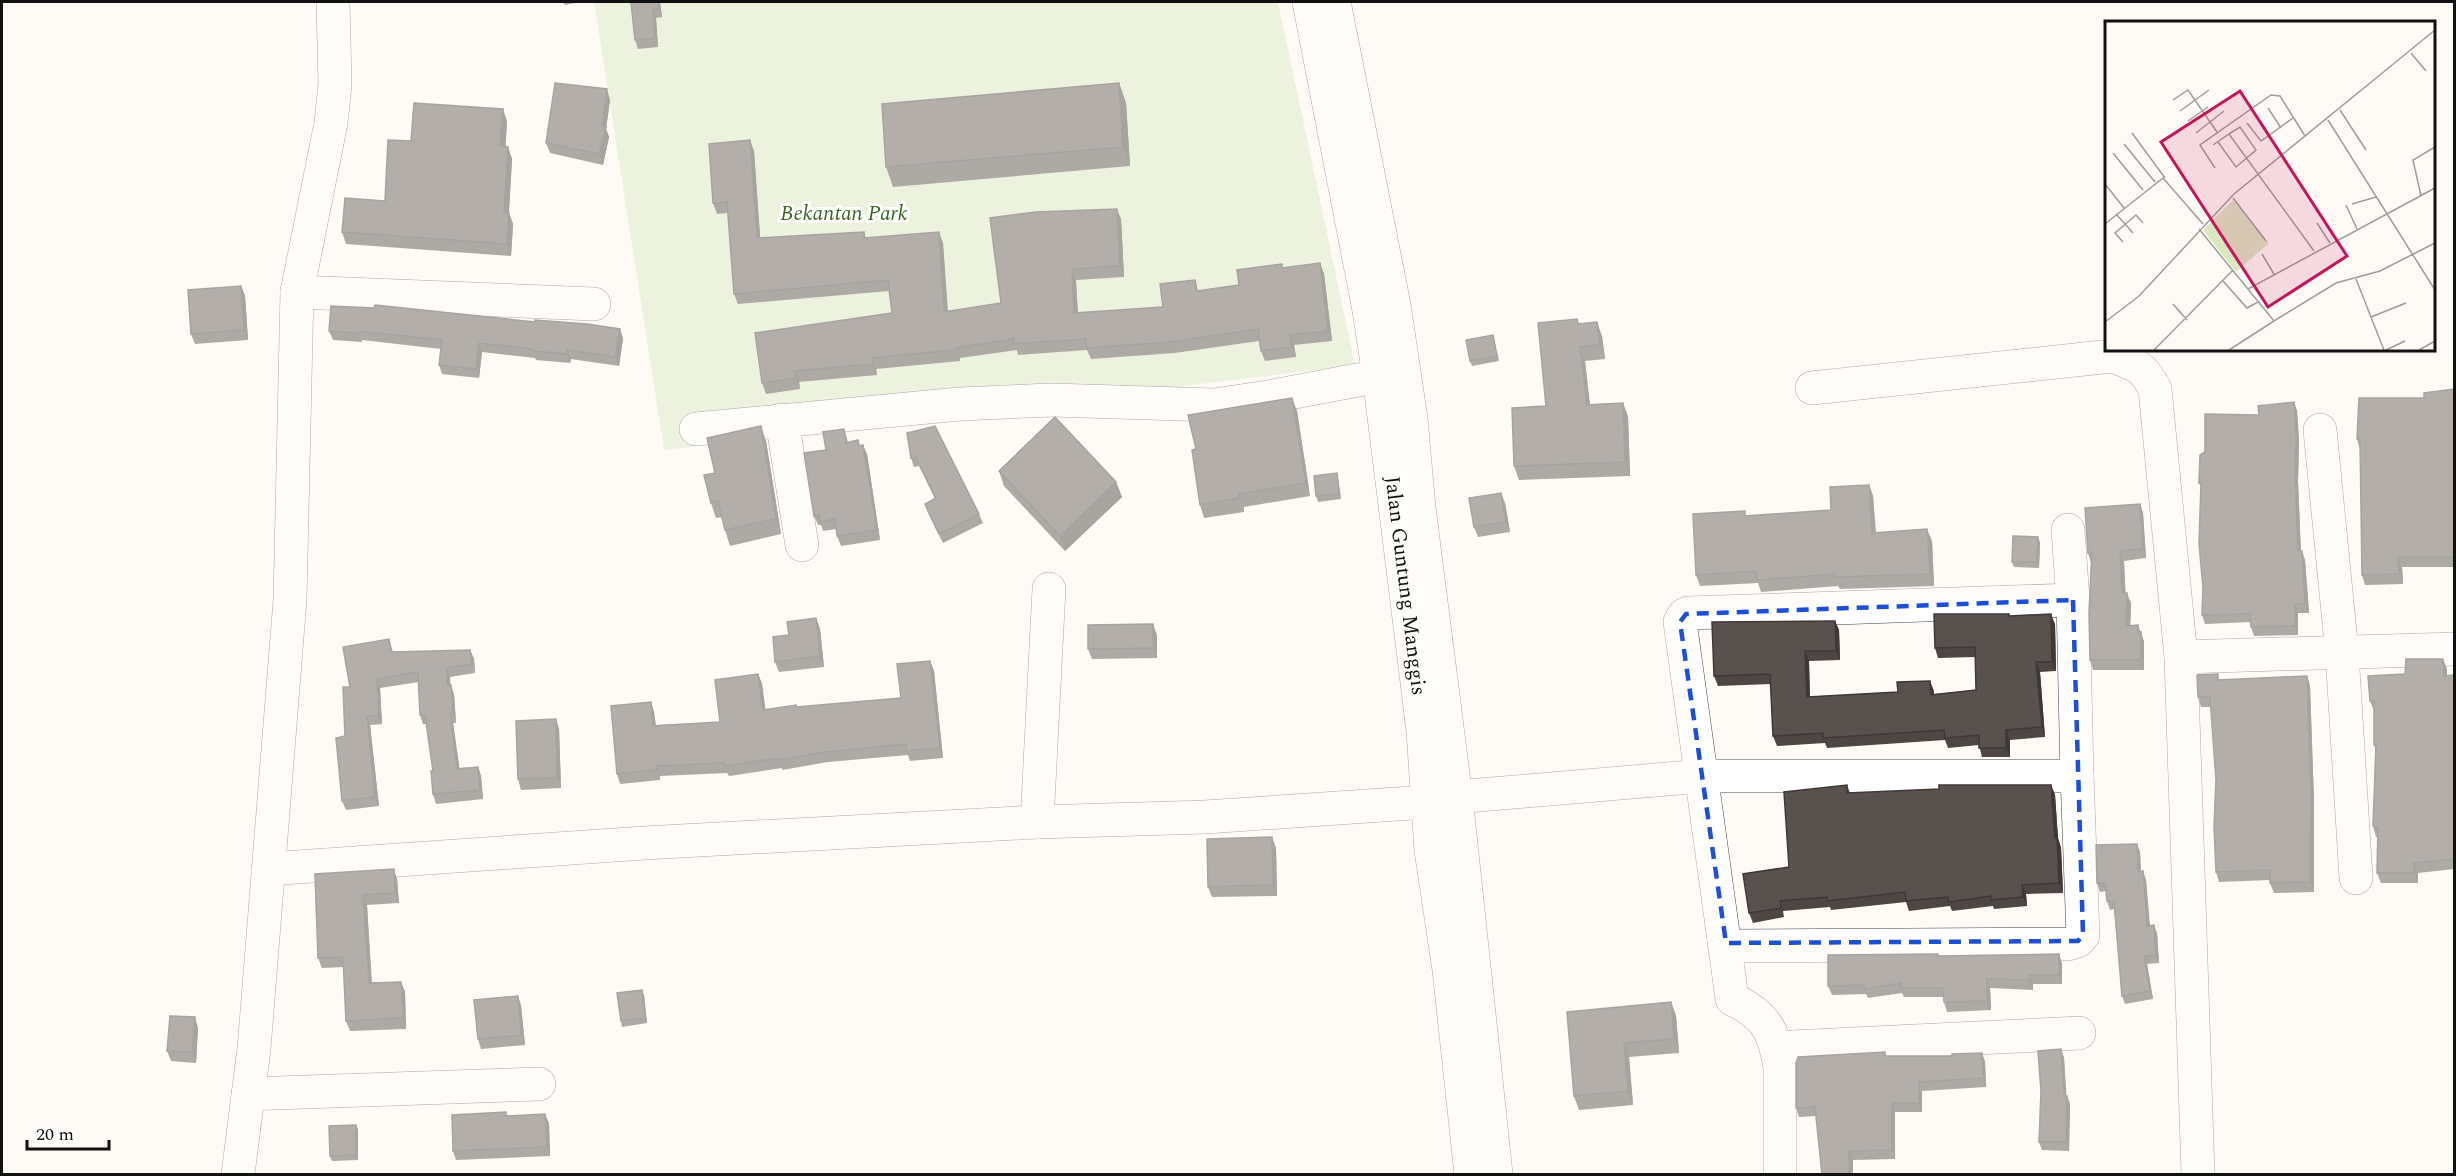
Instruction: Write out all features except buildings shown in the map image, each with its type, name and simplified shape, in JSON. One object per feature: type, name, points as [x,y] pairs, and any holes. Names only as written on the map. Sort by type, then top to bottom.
[{"type":"street","points":[[238,1174],[254,1049],[290,600],[297,292],[331,123],[335,84],[333,2]]},
{"type":"street","name":"Jalan Guntung Manggis","points":[[1309,2],[1371,254],[1394,305],[1411,419],[1441,800],[1496,1174]]},
{"type":"street","name":"Jalan Guntung Manggis","points":[[1334,2],[1371,254],[1379,376],[1422,731],[1441,800],[1439,910],[1449,970],[1471,1174]]},
{"type":"street","points":[[297,292],[594,304]]},
{"type":"street","points":[[1812,388],[2112,356],[2132,363],[2147,374],[2155,389],[2181,657],[2198,1174]]},
{"type":"street","points":[[696,429],[960,404],[1051,400],[1214,405],[1379,376]]},
{"type":"street","points":[[782,420],[802,545]]},
{"type":"street","points":[[2320,430],[2342,652],[2356,878]]},
{"type":"street","points":[[1724,940],[1734,946],[2068,944],[2078,941],[2082,935],[2073,600],[2068,530]]},
{"type":"street","points":[[1037,822],[1049,589]]},
{"type":"street","points":[[1780,1174],[1780,1068],[1777,1044],[1764,1020],[1746,1005],[1732,999],[1680,622],[1686,614],[2073,600]]},
{"type":"street","points":[[2181,657],[2454,649]]},
{"type":"street","points":[[268,869],[644,843],[1037,822],[1206,817],[1441,800],[1702,776],[2077,776]]},
{"type":"street","points":[[1780,1068],[1792,1047],[2079,1033]]},
{"type":"street","points":[[248,1094],[539,1084]]},
{"type":"highlighted area","points":[[2073,600],[2083,935],[2078,941],[1726,943],[1680,622],[1686,614]]},
{"type":"green space","name":"Bekantan Park","points":[[594,2],[1278,2],[1355,365],[664,450]]}]
